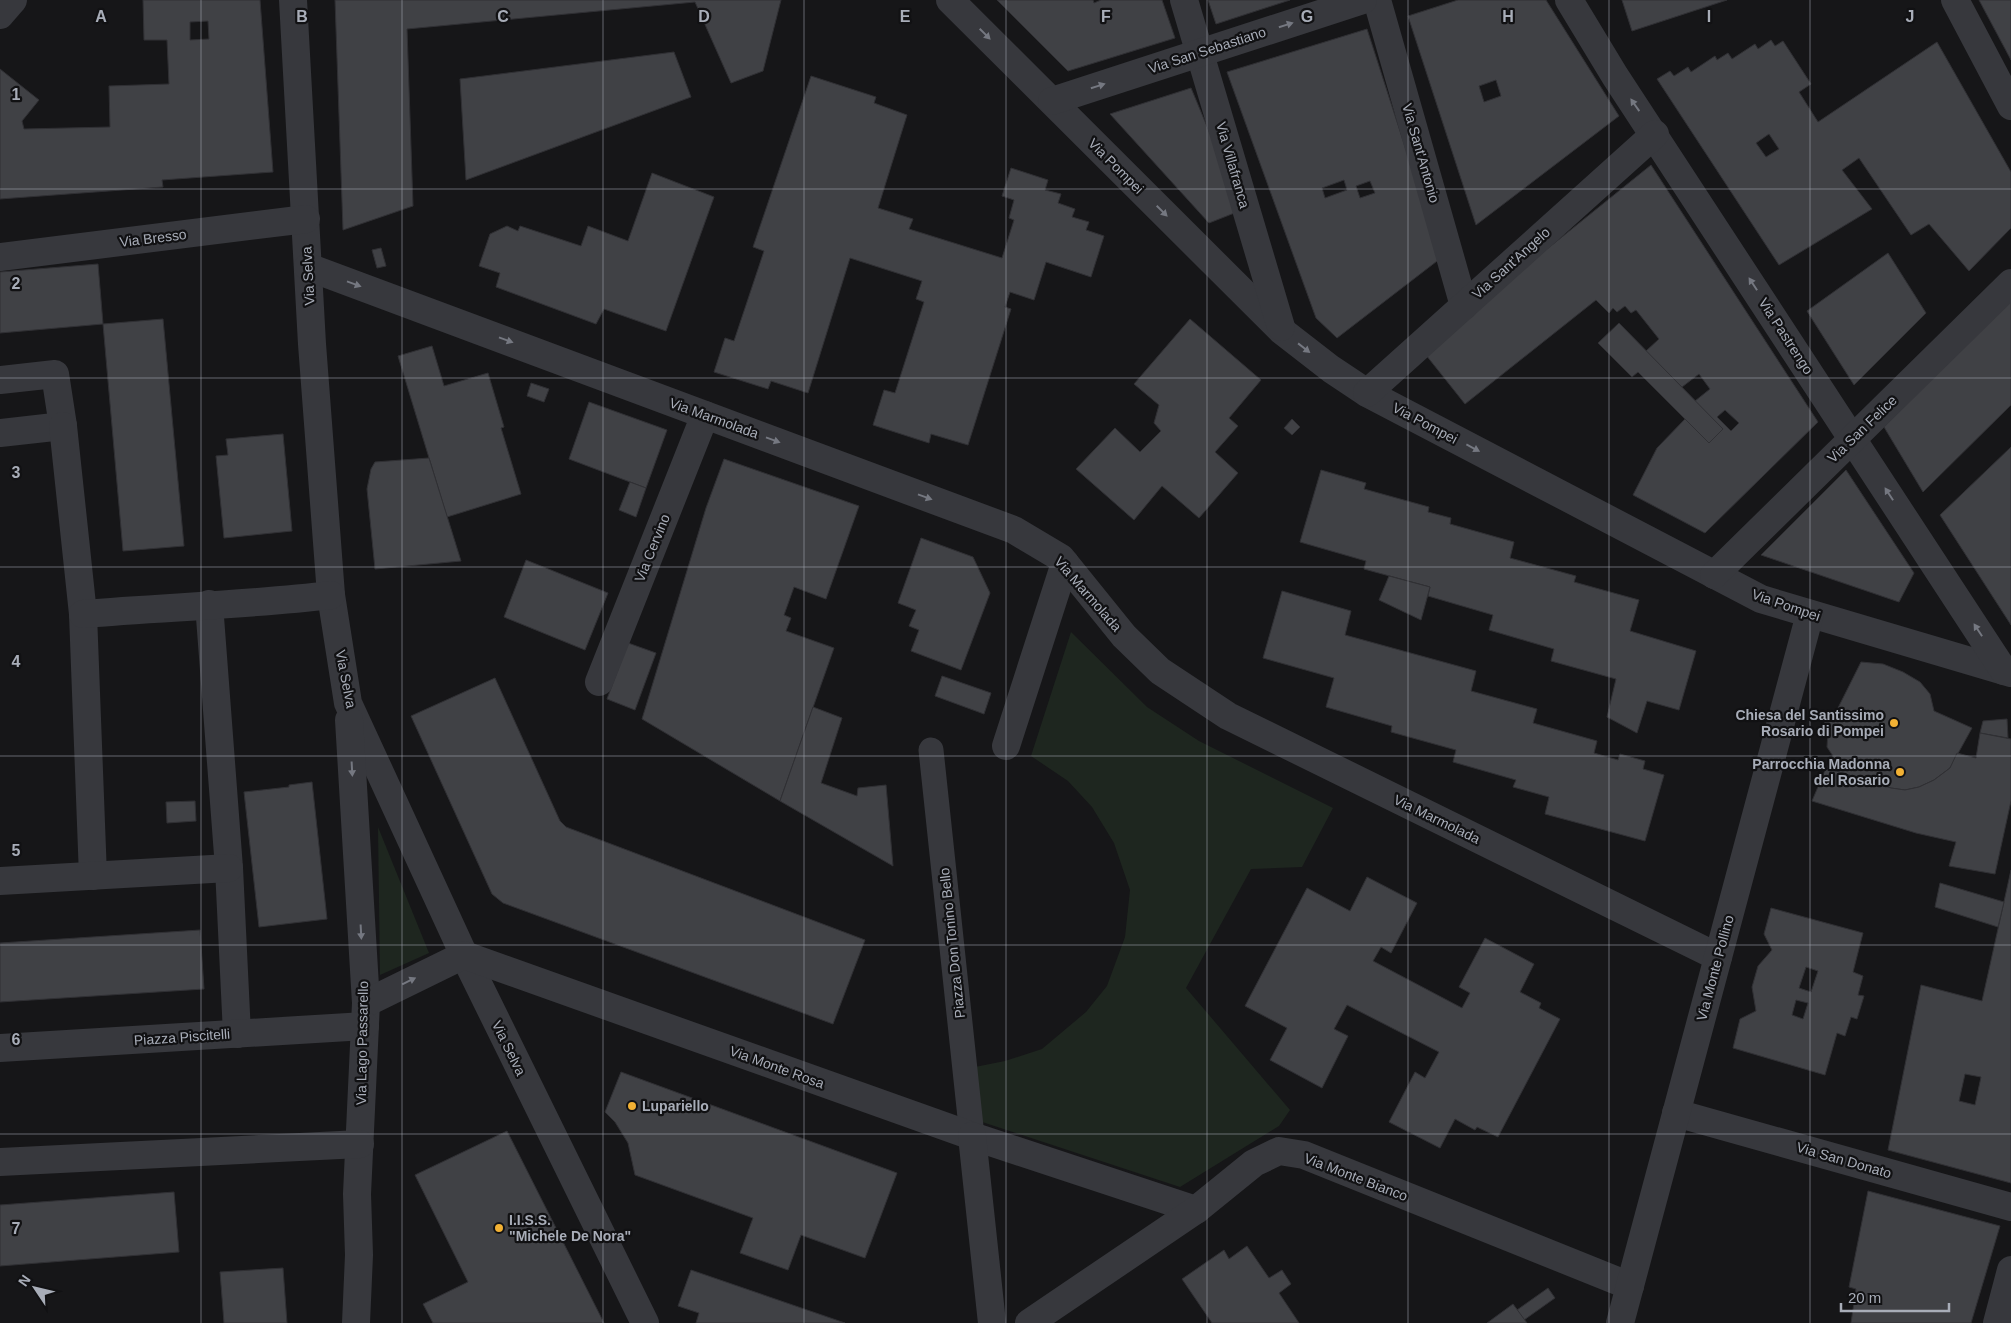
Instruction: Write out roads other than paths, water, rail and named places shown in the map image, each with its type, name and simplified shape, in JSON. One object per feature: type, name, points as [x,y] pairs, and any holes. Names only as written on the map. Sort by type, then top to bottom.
[{"type":"street","points":[[0,15],[13,0]]},
{"type":"street","name":"Via Selva","points":[[294,0],[308,267],[331,595],[348,703],[464,955],[645,1323]]},
{"type":"street","name":"Via Pompei","points":[[950,0],[1282,331],[1330,369],[1367,393],[1761,599],[2008,672]]},
{"type":"street","name":"Via Villafranca","points":[[1184,0],[1282,331]]},
{"type":"street","name":"Via San Sebastiano","points":[[1052,101],[1363,0]]},
{"type":"street","name":"Via Sant'Antonio","points":[[1377,0],[1464,306]]},
{"type":"street","name":"Via Pastrengo","points":[[1569,0],[1615,76],[2008,672]]},
{"type":"street","points":[[1955,0],[2011,106]]},
{"type":"street","name":"Via Sant'Angelo","points":[[1367,393],[1655,134]]},
{"type":"street","name":"Via Bresso","points":[[0,257],[306,219]]},
{"type":"street","name":"Via Marmolada","points":[[308,267],[1014,530],[1061,558],[1124,636],[1160,671],[1228,716],[1718,957]]},
{"type":"street","name":"Via San Felice","points":[[1714,575],[2011,283]]},
{"type":"street","points":[[0,380],[55,374],[63,426],[83,614],[93,876]]},
{"type":"street","name":"Via Cervino","points":[[599,682],[705,415]]},
{"type":"street","points":[[0,433],[63,426]]},
{"type":"street","points":[[1006,746],[1065,562]]},
{"type":"street","points":[[83,614],[209,604],[267,602],[331,595]]},
{"type":"street","points":[[209,604],[229,868],[237,1034]]},
{"type":"street","name":"Via Monte Pollino","points":[[1620,1323],[1810,614]]},
{"type":"street","name":"Via Lago Passarello","points":[[348,703],[365,1014],[356,1323]]},
{"type":"street","name":"Piazza Don Tonino Bello","points":[[931,750],[972,1136]]},
{"type":"street","points":[[0,881],[229,868]]},
{"type":"street","points":[[365,1014],[464,955]]},
{"type":"street","name":"Via Monte Rosa","points":[[464,955],[972,1136],[1196,1210]]},
{"type":"street","name":"Piazza Piscitelli","points":[[0,1048],[237,1034],[365,1014]]},
{"type":"street","name":"Via San Donato","points":[[1676,1113],[2011,1207]]},
{"type":"street","points":[[972,1136],[992,1323]]},
{"type":"street","points":[[0,1162],[360,1144]]},
{"type":"street","name":"Via Monte Bianco","points":[[1029,1323],[1196,1210],[1254,1163],[1279,1151],[1304,1155],[1630,1286]]},
{"type":"street","points":[[1997,1323],[2011,1270]]},
{"type":"place","name":"Chiesa del Santissimo Rosario di Pompei","points":[[1894,723]]},
{"type":"place","name":"Parrocchia Madonna del Rosario","points":[[1900,772]]},
{"type":"place","name":"Lupariello","points":[[632,1106]]},
{"type":"place","name":"I.I.S.S. \"Michele De Nora\"","points":[[499,1228]]}]
